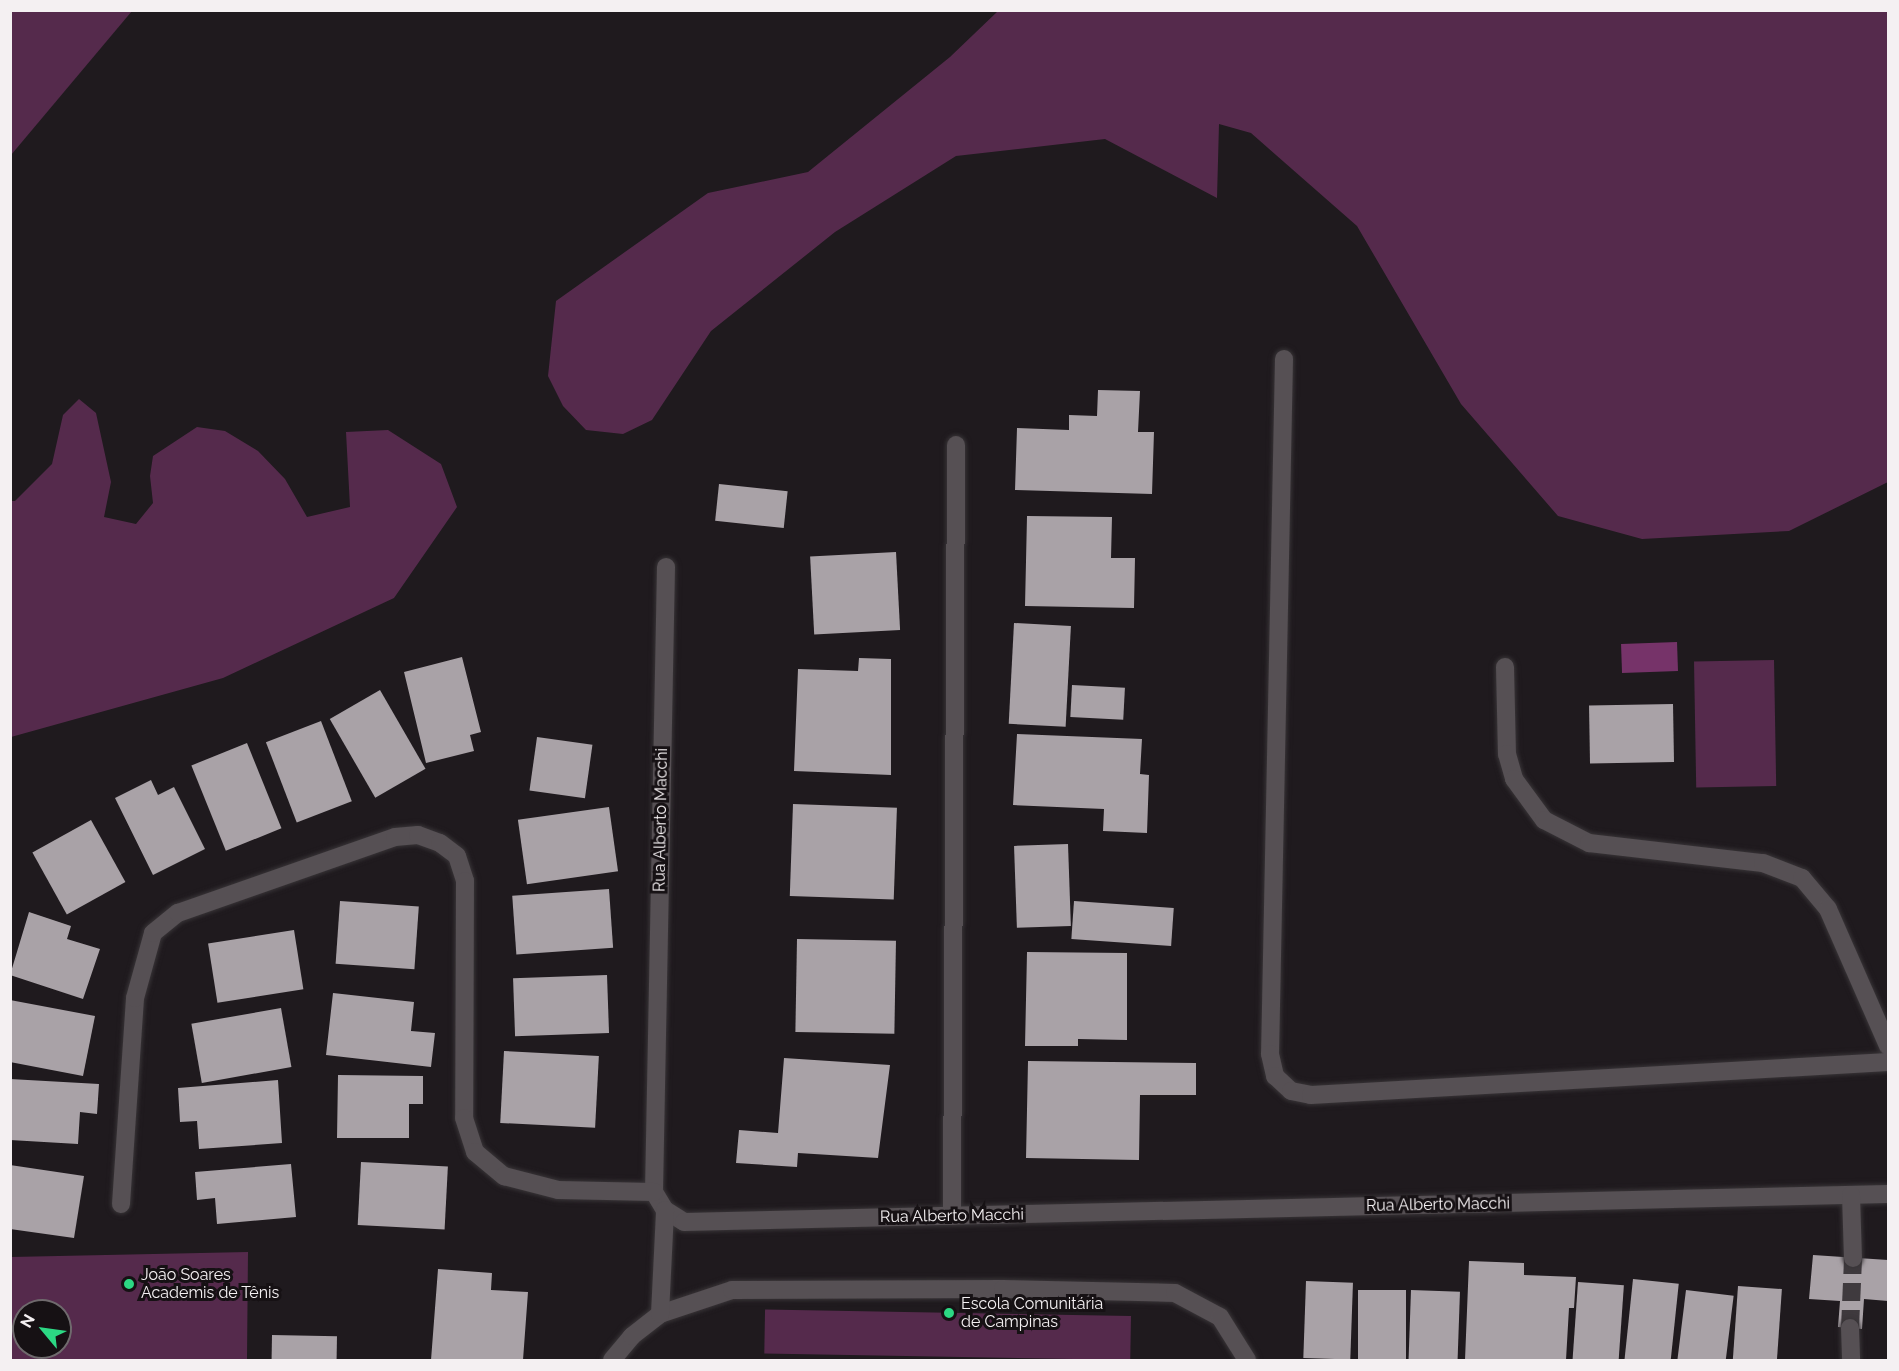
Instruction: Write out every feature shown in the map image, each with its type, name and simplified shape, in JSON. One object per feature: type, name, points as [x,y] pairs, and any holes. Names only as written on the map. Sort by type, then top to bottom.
[{"type":"street","points":[[1284,359],[1270,1042],[1275,1076],[1291,1091],[1311,1095],[1888,1062]]},
{"type":"street","points":[[952,1216],[956,445]]},
{"type":"street","name":"Rua Alberto Macchi","points":[[654,1192],[666,567]]},
{"type":"street","points":[[1505,667],[1507,754],[1514,779],[1545,820],[1589,843],[1763,863],[1802,878],[1828,909],[1888,1046]]},
{"type":"street","points":[[121,1204],[135,998],[153,933],[178,913],[395,837],[418,835],[440,843],[456,856],[465,881],[464,1118],[475,1152],[504,1176],[558,1190],[654,1192],[665,1210],[660,1314]]},
{"type":"street","name":"Rua Alberto Macchi","points":[[665,1210],[684,1222],[1888,1194]]},
{"type":"street","points":[[1851,1195],[1853,1258]]},
{"type":"street","points":[[612,1360],[632,1336],[660,1314],[732,1290],[1003,1289],[1175,1293],[1220,1317],[1247,1360]]},
{"type":"street","points":[[1850,1328],[1851,1360]]},
{"type":"shaded area","points":[[10,11],[132,11],[11,155]]},
{"type":"shaded area","points":[[998,11],[1888,11],[1888,482],[1789,531],[1642,539],[1558,516],[1461,404],[1357,226],[1251,133],[1219,124],[1217,198],[1105,139],[956,156],[835,232],[711,331],[652,420],[623,434],[586,430],[563,406],[548,376],[556,301],[708,193],[808,172],[950,57]]},
{"type":"shaded area","points":[[79,399],[96,413],[111,482],[104,517],[136,524],[153,503],[150,476],[153,456],[197,427],[225,431],[258,451],[285,479],[307,517],[350,507],[346,432],[388,430],[441,464],[457,507],[394,598],[223,678],[11,737],[11,501],[15,501],[52,464],[63,415]]},
{"type":"shaded area","points":[[1677,642],[1678,671],[1622,673],[1621,644]]},
{"type":"shaded area","points":[[1774,660],[1776,786],[1696,787],[1694,661]]},
{"type":"shaded area","name":"João Soares Academis de Tênis","points":[[248,1252],[247,1360],[11,1360],[11,1257]]},
{"type":"shaded area","points":[[765,1310],[1131,1316],[1130,1360],[764,1354]]},
{"type":"building","points":[[1098,390],[1140,391],[1138,432],[1154,432],[1152,494],[1015,490],[1017,428],[1069,430],[1069,415],[1097,416]]},
{"type":"building","points":[[719,484],[788,491],[784,528],[715,521]]},
{"type":"building","points":[[1027,516],[1112,517],[1111,558],[1135,558],[1134,608],[1025,606]]},
{"type":"building","points":[[896,552],[900,630],[814,634],[810,557]]},
{"type":"building","points":[[1014,623],[1071,626],[1066,727],[1009,724]]},
{"type":"building","points":[[462,657],[481,732],[470,735],[474,751],[426,763],[404,672]]},
{"type":"building","points":[[859,658],[891,659],[891,775],[794,771],[798,669],[858,671]]},
{"type":"building","points":[[1072,685],[1125,688],[1123,720],[1070,717]]},
{"type":"building","points":[[380,690],[426,769],[375,798],[330,719]]},
{"type":"building","points":[[1673,704],[1674,762],[1590,763],[1589,705]]},
{"type":"building","points":[[321,721],[352,801],[297,822],[266,742]]},
{"type":"building","points":[[1017,734],[1142,739],[1140,774],[1149,775],[1147,833],[1103,831],[1104,809],[1013,805]]},
{"type":"building","points":[[537,737],[592,745],[585,798],[529,790]]},
{"type":"building","points":[[247,743],[281,828],[226,851],[191,765]]},
{"type":"building","points":[[151,780],[158,795],[174,787],[205,849],[153,875],[115,798]]},
{"type":"building","points":[[793,804],[897,808],[894,900],[790,896]]},
{"type":"building","points":[[609,807],[618,871],[527,884],[518,820]]},
{"type":"building","points":[[91,820],[125,882],[67,915],[32,852]]},
{"type":"building","points":[[1068,844],[1071,926],[1017,928],[1014,846]]},
{"type":"building","points":[[609,889],[613,948],[516,955],[512,896]]},
{"type":"building","points":[[340,901],[419,907],[414,969],[336,964]]},
{"type":"building","points":[[1074,901],[1174,908],[1171,946],[1071,939]]},
{"type":"building","points":[[29,912],[71,926],[67,939],[100,949],[83,999],[10,975]]},
{"type":"building","points":[[294,930],[303,989],[217,1003],[208,944]]},
{"type":"building","points":[[797,939],[896,941],[894,1034],[795,1032]]},
{"type":"building","points":[[1027,952],[1127,953],[1127,1040],[1078,1039],[1078,1046],[1025,1046]]},
{"type":"building","points":[[607,975],[609,1033],[515,1036],[513,978]]},
{"type":"building","points":[[333,993],[414,1002],[411,1031],[435,1033],[431,1067],[326,1055]]},
{"type":"building","points":[[10,1000],[95,1016],[83,1076],[10,1062]]},
{"type":"building","points":[[281,1008],[291,1067],[202,1083],[191,1024]]},
{"type":"building","points":[[504,1051],[599,1056],[595,1128],[500,1123]]},
{"type":"building","points":[[784,1058],[890,1065],[878,1158],[798,1153],[797,1167],[736,1163],[739,1130],[778,1133]]},
{"type":"building","points":[[1028,1061],[1196,1063],[1196,1095],[1140,1095],[1139,1160],[1026,1158]]},
{"type":"building","points":[[338,1075],[423,1076],[423,1104],[409,1104],[409,1138],[337,1138]]},
{"type":"building","points":[[10,1079],[99,1084],[97,1114],[80,1112],[78,1144],[10,1140]]},
{"type":"building","points":[[278,1080],[282,1143],[199,1149],[197,1121],[180,1122],[178,1088]]},
{"type":"building","points":[[361,1162],[448,1167],[445,1229],[358,1225]]},
{"type":"building","points":[[291,1164],[296,1217],[217,1224],[215,1198],[197,1200],[195,1172]]},
{"type":"building","points":[[10,1165],[84,1176],[74,1238],[10,1229]]},
{"type":"building","points":[[1813,1255],[1888,1260],[1888,1301],[1864,1299],[1862,1329],[1838,1327],[1840,1301],[1809,1299]]},
{"type":"building","points":[[1469,1261],[1524,1263],[1524,1275],[1576,1277],[1574,1308],[1569,1308],[1566,1360],[1465,1360]]},
{"type":"building","points":[[438,1269],[492,1273],[491,1290],[528,1292],[523,1360],[431,1360]]},
{"type":"building","points":[[1633,1279],[1679,1284],[1671,1360],[1625,1360]]},
{"type":"building","points":[[1306,1281],[1353,1283],[1350,1360],[1303,1358]]},
{"type":"building","points":[[1578,1282],[1624,1285],[1619,1360],[1573,1360]]},
{"type":"building","points":[[1738,1286],[1782,1289],[1777,1360],[1733,1360]]},
{"type":"building","points":[[1358,1290],[1406,1290],[1406,1360],[1358,1360]]},
{"type":"building","points":[[1411,1290],[1460,1292],[1458,1360],[1409,1359]]},
{"type":"building","points":[[1686,1290],[1734,1296],[1726,1360],[1677,1360]]},
{"type":"building","points":[[272,1335],[337,1336],[337,1360],[272,1360]]},
{"type":"tunnel","points":[[1850,1328],[1853,1258]]},
{"type":"place","name":"João Soares Academis de Tênis","points":[[129,1284]]},
{"type":"place","name":"Escola Comunitária de Campinas","points":[[949,1313]]}]
